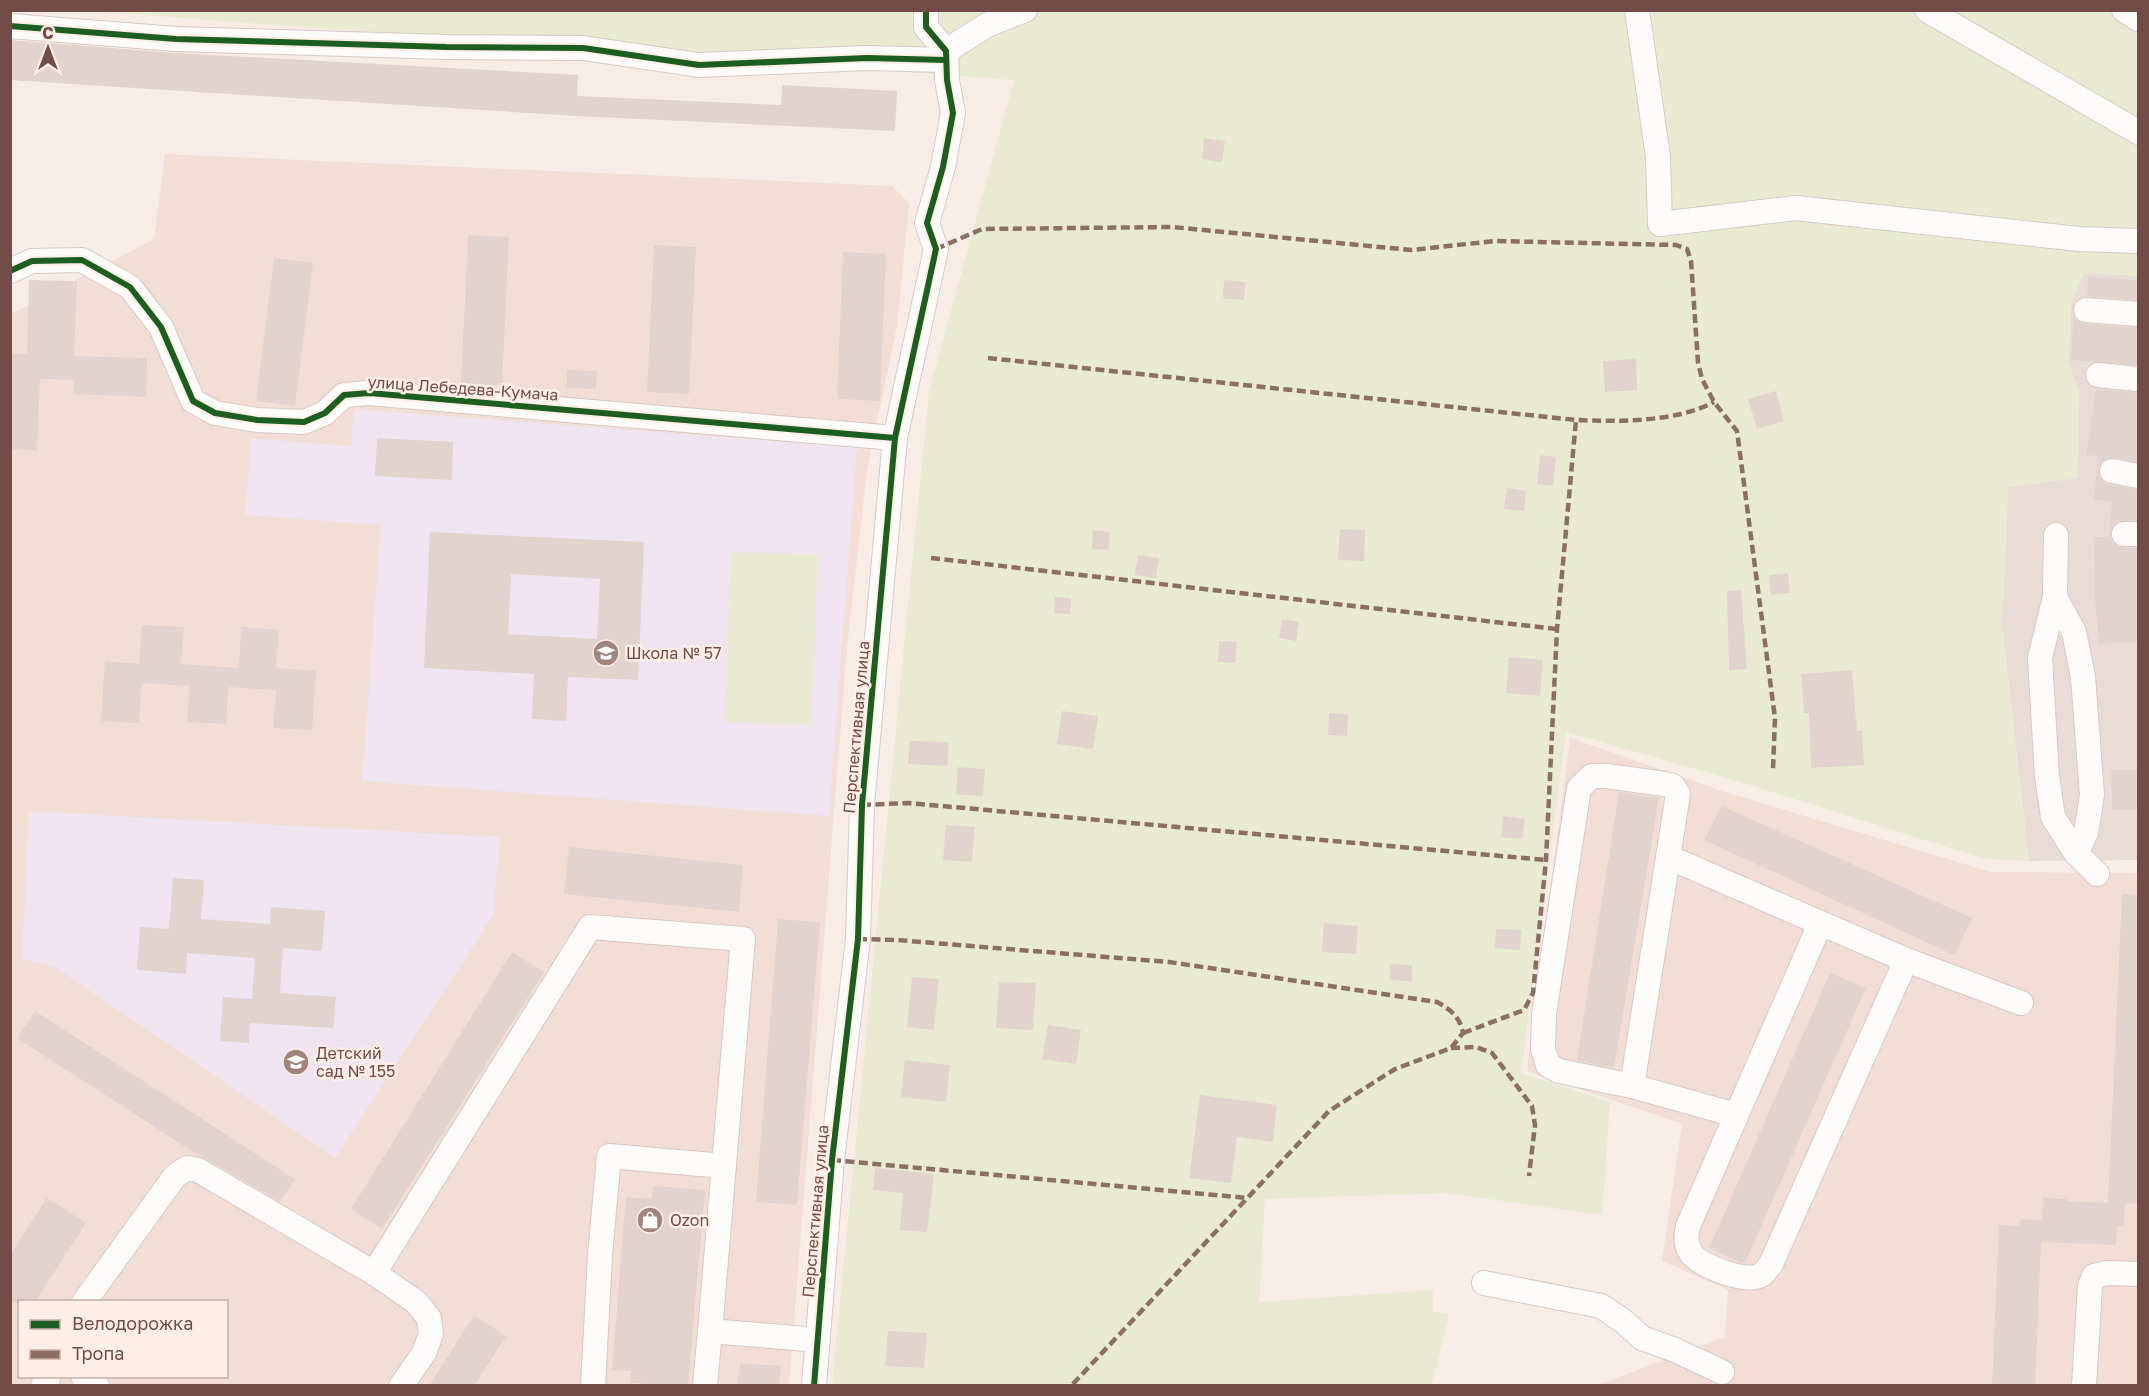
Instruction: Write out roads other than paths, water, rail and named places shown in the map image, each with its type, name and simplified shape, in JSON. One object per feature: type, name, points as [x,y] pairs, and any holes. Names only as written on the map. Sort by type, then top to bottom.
[{"type":"street","points":[[926,10],[926,27],[946,63]]},
{"type":"street","points":[[10,26],[187,40],[583,48],[699,65],[867,58],[946,63],[987,25],[1025,10]]},
{"type":"street","points":[[1637,10],[1658,157],[1660,224],[1796,208],[2079,239],[2139,240]]},
{"type":"street","points":[[1927,10],[2139,132]]},
{"type":"street","points":[[2124,10],[2139,19]]},
{"type":"street","name":"Перспективная улица","points":[[814,1386],[832,1160],[858,939],[862,805],[895,438],[936,249],[927,223],[943,167],[953,113],[946,63]]},
{"type":"street","name":"улица Лебедева-Кумача","points":[[10,271],[32,261],[82,260],[130,287],[161,327],[193,401],[215,413],[257,420],[304,422],[325,413],[344,395],[369,393],[895,438]]},
{"type":"street","points":[[2086,310],[2139,314]]},
{"type":"street","points":[[2098,375],[2139,379]]},
{"type":"street","points":[[2112,471],[2139,476]]},
{"type":"street","points":[[2056,535],[2055,597],[2040,657],[2047,776],[2054,817],[2076,853],[2097,874]]},
{"type":"street","points":[[2055,597],[2074,632],[2083,677],[2092,795],[2086,833],[2076,853]]},
{"type":"street","points":[[1632,1086],[1678,794],[1673,786],[1618,777],[1592,776],[1579,788],[1544,1014],[1543,1049],[1548,1065],[1559,1071],[1632,1086],[1736,1115]]},
{"type":"street","points":[[1668,858],[1906,960],[2021,1003]]},
{"type":"street","points":[[1820,924],[1688,1226],[1685,1242],[1692,1255],[1711,1267],[1746,1279],[1760,1275],[1771,1264],[1906,960]]},
{"type":"street","points":[[374,1273],[590,927],[743,939],[705,1386]]},
{"type":"street","points":[[593,1386],[600,1255],[609,1156],[724,1166]]},
{"type":"street","points":[[85,1300],[175,1176],[187,1168],[198,1170],[374,1273],[416,1302],[429,1318],[431,1334],[424,1353],[401,1386]]},
{"type":"street","points":[[2084,1386],[2090,1286],[2094,1276],[2108,1273],[2139,1274]]},
{"type":"street","points":[[1484,1283],[1601,1306],[1642,1338],[1675,1350],[1722,1372]]},
{"type":"street","points":[[710,1331],[818,1340]]},
{"type":"place","name":"Школа № 57","points":[[606,653]]},
{"type":"place","name":"Детский сад № 155","points":[[296,1062]]},
{"type":"place","name":"Ozon","points":[[650,1220]]}]
